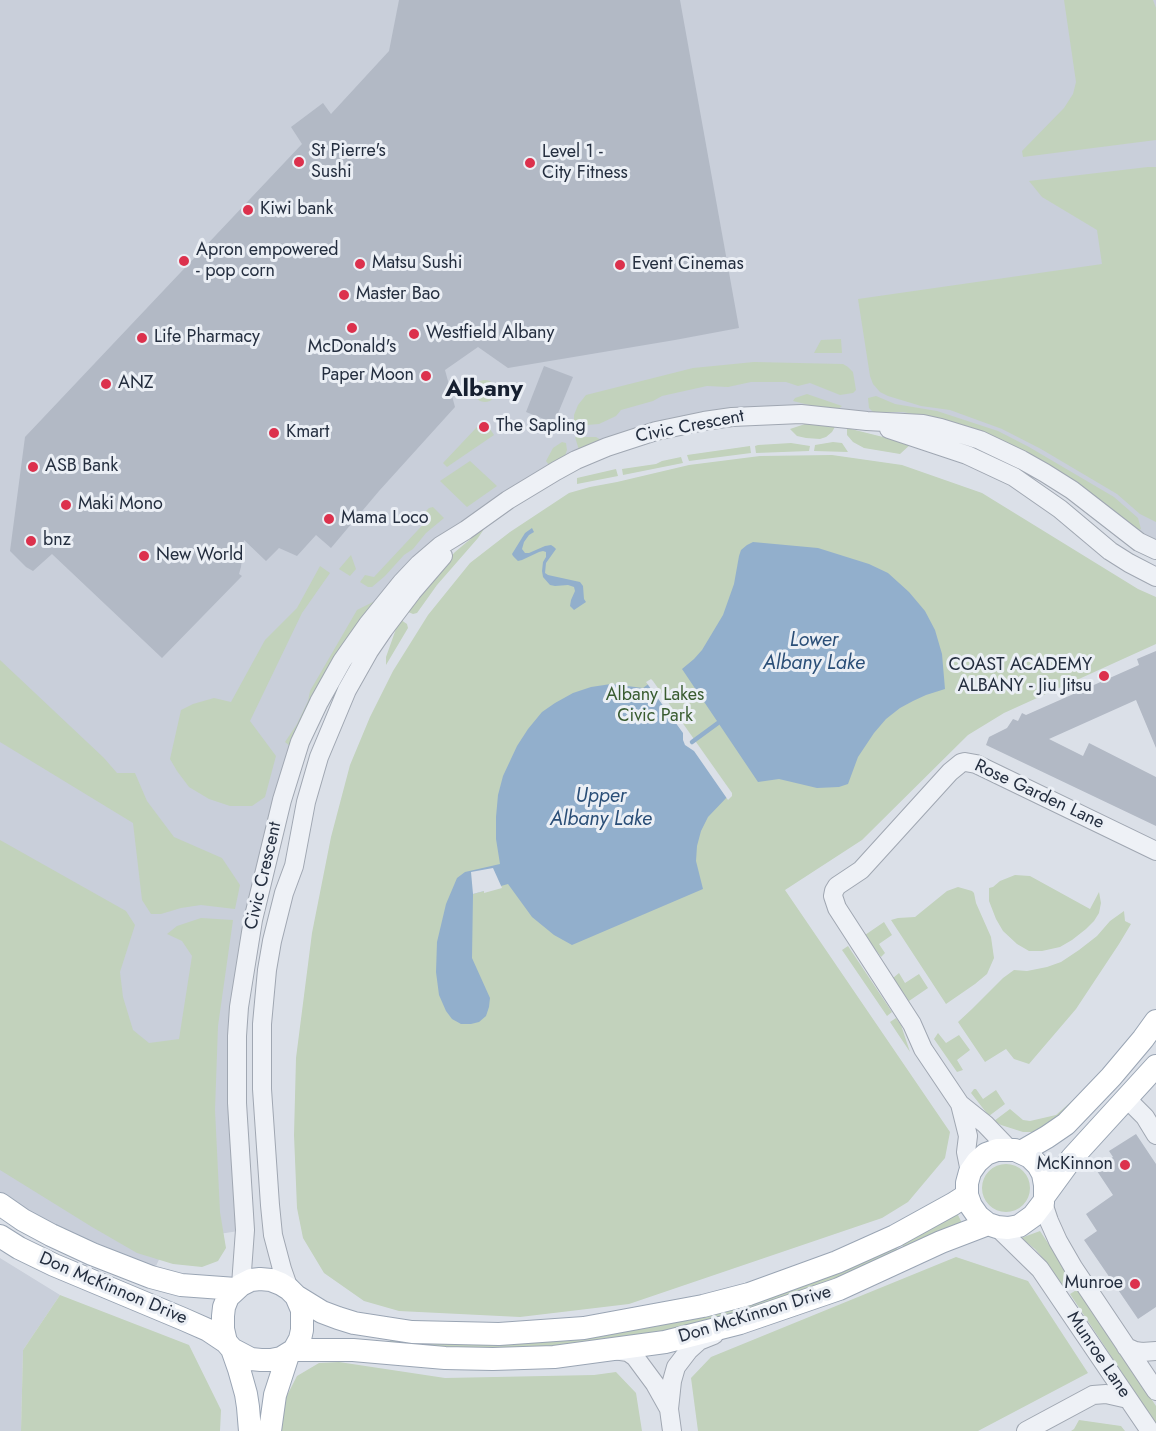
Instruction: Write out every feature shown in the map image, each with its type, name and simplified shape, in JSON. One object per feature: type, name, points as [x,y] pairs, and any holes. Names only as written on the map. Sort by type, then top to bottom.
[{"type":"main road","points":[[1156,1021],[1112,1077],[1066,1124],[1047,1137],[1015,1150],[997,1150],[986,1154],[977,1162],[970,1172],[967,1194],[978,1216],[992,1225],[1008,1228],[1019,1226],[1032,1216],[1072,1158],[1156,1066]]},
{"type":"main road","points":[[1015,1150],[1030,1157],[1038,1165],[1045,1185],[1044,1199]]},
{"type":"main road","name":"Don McKinnon Drive","points":[[293,1293],[322,1312],[338,1318],[354,1323],[412,1332],[499,1334],[584,1328],[704,1306],[760,1290],[837,1262],[895,1236],[967,1194]]},
{"type":"main road","name":"Don McKinnon Drive","points":[[0,1204],[51,1235],[151,1277],[181,1285],[238,1287]]},
{"type":"main road","name":"Don McKinnon Drive","points":[[291,1352],[353,1350],[446,1358],[493,1359],[554,1357],[665,1342],[740,1323],[839,1289],[941,1242],[992,1225]]},
{"type":"main road","name":"Don McKinnon Drive","points":[[0,1236],[54,1265],[208,1330],[229,1345]]},
{"type":"main road","points":[[250,1431],[246,1394],[229,1345],[223,1316],[224,1307],[228,1297],[238,1287],[251,1280],[271,1280],[293,1293],[302,1310],[303,1321],[300,1339],[291,1352],[275,1395],[270,1431]]},
{"type":"main road","points":[[229,1345],[251,1359],[271,1360],[291,1352]]},
{"type":"street","name":"Civic Crescent","points":[[238,1287],[245,1230],[237,1103],[239,1007],[253,920],[282,800],[300,742],[342,661],[384,603],[413,570],[440,546],[508,500],[576,460],[632,438],[704,421],[760,415],[801,414],[923,424],[990,445],[1022,460],[1072,490],[1139,542],[1156,550]]},
{"type":"street","name":"Civic Crescent","points":[[867,421],[945,446],[1014,477],[1060,508],[1110,551],[1156,577]]},
{"type":"street","name":"Civic Crescent","points":[[293,1293],[282,1269],[273,1236],[261,1068],[267,970],[284,893],[294,866],[306,802],[319,757],[347,690],[369,651],[412,592],[466,530]]},
{"type":"street","name":"Rose Garden Lane","points":[[960,1104],[924,1049],[912,1024],[837,908],[833,896],[835,888],[861,870],[950,772],[965,762],[976,764],[1156,850]]},
{"type":"street","points":[[284,893],[285,864],[273,841],[287,834],[306,802]]},
{"type":"street","points":[[1127,1099],[1145,1117],[1156,1135]]},
{"type":"street","points":[[960,1104],[1015,1150]]},
{"type":"street","points":[[960,1104],[968,1136],[966,1152],[970,1172]]},
{"type":"street","name":"Munroe Lane","points":[[1044,1199],[1058,1240],[1073,1267],[1153,1386]]},
{"type":"street","name":"Munroe Lane","points":[[992,1225],[1040,1269],[1150,1431]]},
{"type":"street","points":[[672,1431],[669,1409],[676,1367],[699,1341],[740,1323]]},
{"type":"street","points":[[1126,1347],[1142,1352],[1156,1351]]},
{"type":"street","points":[[612,1350],[635,1357],[655,1384],[669,1409]]},
{"type":"street","points":[[1153,1386],[1152,1367],[1156,1360]]},
{"type":"street","points":[[1093,1395],[1103,1380],[1107,1368]]},
{"type":"street","points":[[1026,1431],[1093,1395],[1106,1394],[1128,1399]]},
{"type":"shaded area","points":[[0,0],[1156,0],[1156,550],[980,440],[760,415],[607,447],[419,564],[310,721],[239,1007],[245,1230],[167,1242],[151,1277],[0,1204]]},
{"type":"shaded area","points":[[0,1258],[60,1295],[23,1350],[21,1431],[0,1431]]},
{"type":"green space","points":[[1064,0],[1153,0],[1156,8],[1156,140],[1023,157],[1022,151],[1064,108],[1073,94],[1076,82]]},
{"type":"green space","points":[[1156,167],[1156,522],[1140,514],[1117,494],[1002,429],[950,410],[921,406],[880,392],[870,376],[858,299],[1102,264],[1097,230],[1042,197],[1029,181]]},
{"type":"green space","points":[[841,339],[842,353],[814,353],[821,340]]},
{"type":"green space","points":[[754,362],[843,364],[853,372],[856,390],[853,393],[840,395],[810,383],[798,386],[786,382],[751,382],[728,387],[707,386],[662,396],[653,401],[621,410],[616,416],[599,424],[574,426],[574,415],[586,395],[693,368]]},
{"type":"green space","points":[[485,380],[493,383],[496,391],[493,399],[485,402],[477,399],[474,391],[477,383]]},
{"type":"green space","points":[[807,394],[842,406],[838,409],[793,401]]},
{"type":"green space","points":[[876,396],[895,404],[937,411],[998,431],[1114,497],[1138,518],[1141,529],[1137,531],[928,417],[903,412],[873,412],[869,408],[868,398]]},
{"type":"green space","points":[[808,423],[836,425],[832,432],[820,439],[797,436],[790,429]]},
{"type":"green space","points":[[477,427],[484,433],[490,429],[494,435],[447,467],[443,463]]},
{"type":"green space","points":[[847,428],[911,444],[900,454],[864,448],[853,442],[847,435]]},
{"type":"green space","points":[[575,437],[596,437],[601,440],[579,450]]},
{"type":"green space","points":[[562,442],[566,443],[565,456],[549,465],[546,461],[553,448]]},
{"type":"green space","points":[[791,443],[810,446],[809,451],[756,453],[755,446],[758,445]]},
{"type":"green space","points":[[842,443],[848,452],[814,451],[815,445]]},
{"type":"green space","points":[[750,446],[751,453],[689,461],[687,455]]},
{"type":"green space","name":"Albany Lakes Civic Park","points":[[832,455],[902,465],[982,493],[1138,589],[1156,597],[1156,644],[1004,713],[968,735],[862,840],[785,890],[950,1132],[945,1158],[908,1202],[882,1218],[629,1304],[520,1317],[399,1311],[364,1301],[324,1273],[303,1238],[297,1208],[294,1135],[296,1058],[312,933],[331,837],[350,765],[393,671],[428,615],[470,563],[510,532],[569,493],[689,465],[760,456]]},
{"type":"green space","points":[[681,457],[683,463],[623,475],[622,469],[656,464]]},
{"type":"green space","points":[[470,461],[497,486],[467,507],[440,481]]},
{"type":"green space","points":[[616,469],[618,476],[577,484],[577,478]]},
{"type":"green space","points":[[433,507],[444,518],[372,587],[360,582],[365,575],[374,577],[431,516],[425,512]]},
{"type":"green space","points":[[484,529],[437,585],[417,613],[406,611],[455,552]]},
{"type":"green space","points":[[351,555],[356,569],[350,576],[339,569]]},
{"type":"green space","points":[[320,566],[330,573],[302,613],[250,721],[276,756],[265,797],[252,806],[230,806],[209,799],[189,787],[170,759],[181,710],[214,698],[231,702],[265,640],[297,608]]},
{"type":"green space","points":[[373,602],[377,605],[290,746],[285,742],[297,724],[308,701],[310,691],[357,610]]},
{"type":"green space","points":[[401,620],[407,624],[408,628],[386,665],[386,657]]},
{"type":"green space","points":[[0,660],[117,773],[135,773],[147,801],[174,837],[222,858],[240,885],[235,909],[201,905],[151,914],[142,900],[133,823],[0,742]]},
{"type":"green space","points":[[0,840],[126,911],[135,925],[120,972],[123,997],[133,1030],[149,1043],[179,1039],[192,956],[182,941],[167,934],[177,926],[201,918],[233,920],[218,1026],[215,1110],[220,1212],[226,1248],[218,1261],[202,1267],[173,1264],[137,1253],[0,1170]]},
{"type":"green space","points":[[1015,875],[1030,876],[1090,909],[1099,892],[1101,903],[1099,913],[1086,929],[1060,947],[1029,951],[1003,931],[989,901],[989,888]]},
{"type":"green space","points":[[958,887],[974,893],[991,937],[994,958],[987,974],[946,1004],[891,920],[915,917],[947,891]]},
{"type":"green space","points":[[1124,911],[1125,921],[1131,924],[1119,944],[1076,1009],[1029,1064],[1014,1059],[1006,1049],[985,1062],[958,1022],[1014,970],[1027,971],[1061,962],[1097,936],[1110,921]]},
{"type":"green space","points":[[884,922],[892,935],[879,944],[885,953],[881,957],[865,935]]},
{"type":"green space","points":[[848,946],[892,1012],[887,1016],[842,950]]},
{"type":"green space","points":[[899,973],[905,983],[919,974],[928,988],[909,1001],[893,978]]},
{"type":"green space","points":[[896,1018],[901,1025],[910,1052],[890,1022]]},
{"type":"green space","points":[[938,1033],[946,1043],[959,1035],[970,1050],[957,1060],[963,1070],[957,1072],[934,1039]]},
{"type":"green space","points":[[974,1089],[983,1099],[996,1090],[1005,1104],[989,1116],[971,1093]]},
{"type":"green space","points":[[1081,1093],[1068,1112],[1034,1132],[1023,1132],[994,1121],[1010,1109],[1023,1120],[1030,1121],[1056,1115]]},
{"type":"green space","points":[[1006,1164],[1023,1171],[1030,1188],[1023,1205],[1006,1212],[989,1205],[982,1188],[989,1171]]},
{"type":"green space","points":[[955,1209],[962,1223],[906,1252],[901,1243]]},
{"type":"green space","points":[[1040,1231],[1075,1284],[1066,1291],[1047,1263],[1021,1238]]},
{"type":"green space","points":[[896,1246],[900,1256],[729,1320],[554,1350],[390,1348],[390,1337],[553,1338]]},
{"type":"green space","points":[[956,1257],[1028,1281],[1088,1373],[978,1431],[698,1431],[691,1378],[711,1357]]},
{"type":"green space","points":[[1078,1289],[1156,1406],[1156,1424],[1070,1294]]},
{"type":"green space","points":[[60,1295],[189,1345],[221,1410],[220,1431],[21,1431],[23,1350]]},
{"type":"green space","points":[[339,1362],[445,1378],[594,1375],[616,1372],[636,1393],[642,1431],[275,1431],[277,1415],[297,1376],[319,1363]]},
{"type":"green space","points":[[1079,1420],[1121,1426],[1125,1431],[1071,1431]]},
{"type":"water","points":[[532,528],[534,532],[524,542],[522,549],[525,553],[551,545],[556,549],[546,563],[545,573],[580,582],[583,586],[586,602],[574,610],[570,606],[575,591],[574,587],[550,585],[543,577],[546,552],[539,552],[518,561],[513,556],[512,554],[525,533]]},
{"type":"water","name":"Lower Albany Lake","points":[[753,542],[818,548],[869,564],[888,573],[925,611],[935,630],[942,654],[945,689],[913,701],[886,719],[858,757],[848,784],[839,787],[817,788],[779,779],[758,782],[682,669],[702,650],[723,615],[734,584],[741,550]]},
{"type":"water","name":"Upper Albany Lake","points":[[651,682],[729,795],[708,817],[701,831],[696,861],[703,889],[572,945],[554,935],[532,917],[508,884],[473,894],[472,958],[490,998],[489,1007],[486,1016],[479,1022],[461,1024],[452,1019],[439,995],[436,972],[437,942],[446,904],[457,878],[465,872],[500,864],[496,839],[498,795],[503,776],[517,746],[542,712],[573,693],[611,684],[643,688]]},
{"type":"pier","points":[[651,679],[732,793],[728,800],[694,751],[685,745],[683,733],[646,682]]},
{"type":"pier","points":[[493,868],[502,888],[473,894],[471,872]]},
{"type":"building","name":"Westfield Albany","points":[[399,0],[680,0],[739,328],[508,368],[478,347],[445,370],[455,407],[331,548],[316,535],[297,556],[279,548],[266,561],[244,540],[239,574],[242,576],[162,658],[52,554],[33,571],[10,551],[25,437],[302,144],[291,127],[323,103],[331,114],[389,51]]},
{"type":"building","points":[[544,366],[573,377],[554,423],[526,412]]},
{"type":"building","points":[[1156,651],[1156,748],[1136,700],[1049,739],[1083,756],[1089,743],[1156,777],[1156,826],[986,745],[989,737],[1007,728],[1013,719],[1018,721],[1022,713],[1026,715],[1139,665],[1137,659]]},
{"type":"building","points":[[1136,1134],[1156,1164],[1156,1307],[1138,1319],[1084,1240],[1097,1231],[1086,1214],[1113,1195],[1095,1168],[1113,1157],[1109,1151]]},
{"type":"waterway","points":[[692,742],[718,723]]},
{"type":"place","name":"St Pierre's Sushi","points":[[299,162]]},
{"type":"place","name":"Level 1 - City Fitness","points":[[530,163]]},
{"type":"place","name":"Kiwi bank","points":[[248,210]]},
{"type":"place","name":"Apron empowered - pop corn","points":[[184,261]]},
{"type":"place","name":"Matsu Sushi","points":[[360,264]]},
{"type":"place","name":"Event Cinemas","points":[[620,265]]},
{"type":"place","name":"Master Bao","points":[[344,295]]},
{"type":"place","name":"McDonald's","points":[[352,328]]},
{"type":"place","name":"Westfield Albany","points":[[414,334]]},
{"type":"place","name":"Life Pharmacy","points":[[142,338]]},
{"type":"place","name":"Paper Moon","points":[[426,376]]},
{"type":"place","name":"ANZ","points":[[106,384]]},
{"type":"place","name":"The Sapling","points":[[484,427]]},
{"type":"place","name":"Kmart","points":[[274,433]]},
{"type":"place","name":"ASB Bank","points":[[33,467]]},
{"type":"place","name":"Maki Mono","points":[[66,505]]},
{"type":"place","name":"Mama Loco","points":[[329,519]]},
{"type":"place","name":"bnz","points":[[31,541]]},
{"type":"place","name":"New World","points":[[144,556]]},
{"type":"place","name":"COAST ACADEMY ALBANY - Jiu Jitsu","points":[[1104,676]]},
{"type":"place","name":"McKinnon","points":[[1125,1165]]},
{"type":"place","name":"Munroe","points":[[1135,1284]]},
{"type":"district","name":"Albany","points":[[484,390]]}]
